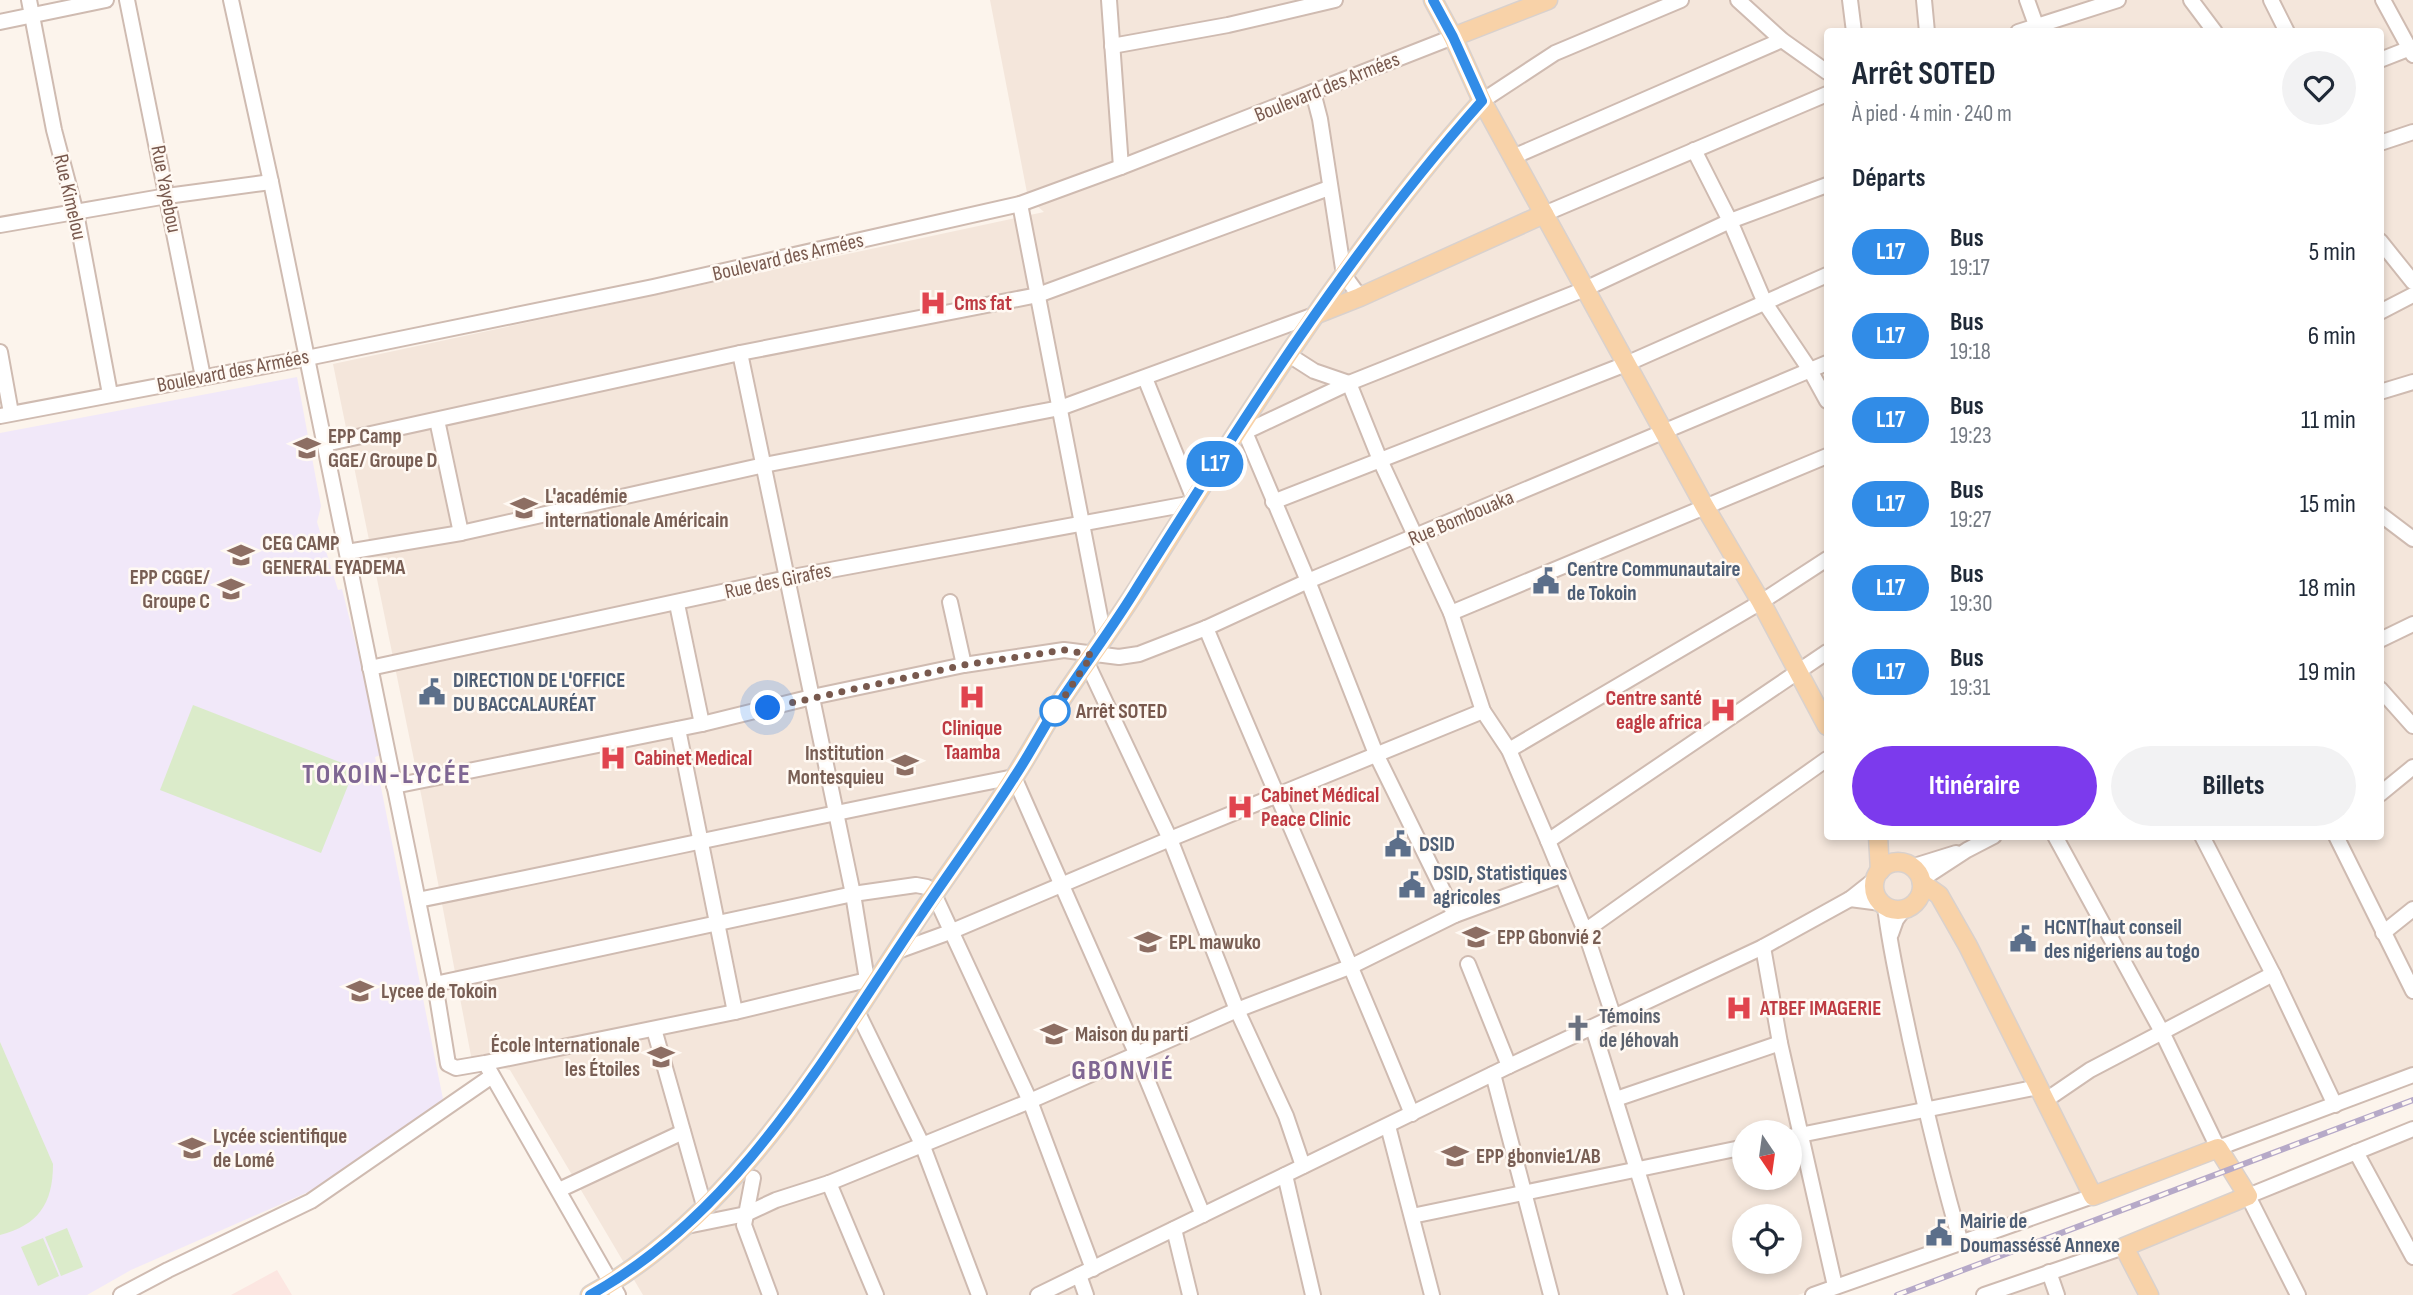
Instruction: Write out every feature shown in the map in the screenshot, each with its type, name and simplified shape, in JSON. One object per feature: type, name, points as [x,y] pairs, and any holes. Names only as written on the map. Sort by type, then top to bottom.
[{"type":"main road","points":[[1433,0],[1482,101],[1824,720]]},
{"type":"main road","name":"Boulevard des Armées","points":[[1453,37],[1509,7],[1548,0]]},
{"type":"main road","points":[[590,1295],[615,1289],[687,1226],[771,1134],[857,1011],[871,981],[895,952],[1014,777],[1191,501],[1243,428],[1317,314],[1403,196],[1482,101]]},
{"type":"main road","points":[[1317,314],[1544,214]]},
{"type":"main road","points":[[1879,840],[1875,894],[1883,905],[1894,910],[1926,905],[1938,907],[1951,915]]},
{"type":"main road","points":[[1883,840],[1913,873],[1940,895],[2093,1196],[2218,1148],[2248,1196],[2124,1247],[2150,1295]]},
{"type":"main road","points":[[1877,876],[1892,863],[1913,873]]},
{"type":"main road","points":[[1907,908],[1919,897],[1913,873]]},
{"type":"street","points":[[0,22],[30,7],[106,0]]},
{"type":"street","name":"Rue Yayebou","points":[[127,0],[203,377]]},
{"type":"street","points":[[231,0],[325,444],[435,984],[448,1064],[456,1068],[489,1070],[654,1029],[871,981],[740,353]]},
{"type":"street","points":[[1109,0],[1121,167]]},
{"type":"street","points":[[1112,46],[1228,25],[1335,0]]},
{"type":"street","points":[[1482,101],[1555,53],[1681,0]]},
{"type":"street","points":[[1738,0],[1782,40],[1824,70]]},
{"type":"street","points":[[1850,0],[1854,28]]},
{"type":"street","points":[[1924,0],[1927,28]]},
{"type":"street","points":[[2027,0],[2036,25]]},
{"type":"street","points":[[2028,28],[2118,0]]},
{"type":"street","points":[[2191,0],[2213,28]]},
{"type":"street","points":[[2271,0],[2285,28]]},
{"type":"street","points":[[2383,0],[2412,50],[2384,59]]},
{"type":"street","name":"Rue Kimelou","points":[[30,7],[54,130],[76,213],[110,394]]},
{"type":"street","name":"Boulevard des Armées","points":[[6,414],[307,358],[693,278],[1020,204],[1453,37]]},
{"type":"street","points":[[1513,157],[1782,40]]},
{"type":"street","points":[[1313,92],[1320,120],[1344,275],[1360,297]]},
{"type":"street","points":[[1544,214],[1824,95]]},
{"type":"street","points":[[2384,142],[2413,132]]},
{"type":"street","points":[[1694,150],[1730,221],[1765,303],[1824,396]]},
{"type":"street","points":[[0,225],[167,196],[271,182]]},
{"type":"street","points":[[1455,915],[1376,754],[1308,581],[1243,428],[1585,289],[1730,221],[1824,186]]},
{"type":"street","points":[[325,444],[740,353],[1038,295],[1329,188]]},
{"type":"street","points":[[1020,204],[1104,637]]},
{"type":"street","points":[[2384,247],[2413,282]]},
{"type":"street","points":[[1273,502],[1626,364],[1824,276]]},
{"type":"street","points":[[2384,310],[2413,295]]},
{"type":"street","points":[[347,552],[461,533],[765,466],[1059,408],[1317,314]]},
{"type":"street","points":[[0,352],[6,414]]},
{"type":"street","points":[[1289,355],[1314,371],[1349,383],[1380,460],[1451,613],[1483,711],[1509,750],[1548,842],[1585,931],[1614,1018]]},
{"type":"street","name":"Rue Bombouaka","points":[[394,786],[702,724],[812,697],[964,665],[1064,650],[1089,659],[1130,656],[1206,628],[1308,581],[1824,364]]},
{"type":"street","points":[[1145,378],[1191,501]]},
{"type":"street","points":[[2384,391],[2413,382]]},
{"type":"street","points":[[437,420],[461,533]]},
{"type":"street","points":[[1451,613],[1824,457]]},
{"type":"street","name":"Rue des Girafes","points":[[370,668],[677,604],[787,578],[1191,501]]},
{"type":"street","points":[[2384,517],[2413,539]]},
{"type":"street","points":[[1509,750],[1761,602],[1824,561]]},
{"type":"street","points":[[950,602],[964,665]]},
{"type":"street","points":[[677,604],[702,724]]},
{"type":"street","points":[[2384,638],[2413,624]]},
{"type":"street","points":[[1206,628],[1276,796],[1352,966],[1412,1114]]},
{"type":"street","points":[[1548,842],[1824,654]]},
{"type":"street","points":[[1089,659],[1170,839],[1237,1010],[1286,1115],[1304,1166]]},
{"type":"street","points":[[2384,693],[2413,726]]},
{"type":"street","points":[[895,952],[950,932],[1483,711]]},
{"type":"street","points":[[678,729],[734,1012]]},
{"type":"street","points":[[1585,931],[1824,761]]},
{"type":"street","points":[[2384,791],[2413,767]]},
{"type":"street","points":[[418,900],[1014,777],[1136,1053],[1203,1215]]},
{"type":"street","points":[[1913,873],[1986,840]]},
{"type":"street","points":[[2057,840],[2162,1031],[2218,1148],[2413,1075]]},
{"type":"street","points":[[2204,840],[2273,974],[2335,1105]]},
{"type":"street","points":[[2338,840],[2413,991]]},
{"type":"street","points":[[687,1226],[746,1214],[776,1200],[829,1183],[1030,1101],[1237,1010],[1352,966],[1455,915],[1561,876]]},
{"type":"street","points":[[1038,1295],[1509,1066],[1763,947],[1850,899],[1877,876]]},
{"type":"street","points":[[435,984],[853,894],[916,885],[926,887],[934,894],[1030,1101],[1086,1272],[1086,1295]]},
{"type":"street","points":[[1850,899],[1883,905],[1926,1109],[1961,1243]]},
{"type":"street","points":[[1890,939],[1896,920],[1907,908]]},
{"type":"street","points":[[2383,933],[2413,909]]},
{"type":"street","points":[[1763,947],[1792,1120]]},
{"type":"street","points":[[1468,964],[1509,1066]]},
{"type":"street","points":[[1802,1135],[1926,1109],[2042,1094],[2273,974]]},
{"type":"street","points":[[857,1011],[922,1144],[979,1295]]},
{"type":"street","points":[[1592,1028],[1676,1295]]},
{"type":"street","points":[[654,1029],[682,1132],[709,1203],[748,1237]]},
{"type":"street","points":[[1616,1099],[1780,1043]]},
{"type":"street","points":[[489,1070],[615,1289]]},
{"type":"street","points":[[121,1295],[311,1201],[489,1070]]},
{"type":"street","points":[[1493,1074],[1551,1295]]},
{"type":"street","points":[[1388,1126],[1432,1295]]},
{"type":"street","points":[[2298,1295],[2248,1196],[2413,1129]]},
{"type":"street","points":[[559,1190],[682,1132]]},
{"type":"street","points":[[1412,1216],[1732,1150]]},
{"type":"street","points":[[2356,1152],[2413,1257]]},
{"type":"street","points":[[752,1156],[752,1178],[744,1225],[770,1295]]},
{"type":"street","points":[[1802,1162],[1835,1286]]},
{"type":"street","points":[[1285,1175],[1313,1295]]},
{"type":"street","points":[[752,1178],[759,1189],[776,1200]]},
{"type":"street","points":[[829,1183],[876,1295]]},
{"type":"street","points":[[1813,1295],[2093,1196]]},
{"type":"street","points":[[1174,1229],[1190,1295]]},
{"type":"street","points":[[1984,1295],[2124,1247]]},
{"type":"street","points":[[2049,1272],[2057,1295]]},
{"type":"shaded area","points":[[990,0],[2413,0],[2413,1071],[2358,1094],[1798,1295],[643,1295],[510,1070],[472,1061],[422,799],[333,364],[1044,212],[1028,198]]},
{"type":"shaded area","points":[[297,377],[321,506],[317,522],[338,590],[342,589],[365,681],[381,755],[375,757],[443,1099],[360,1160],[306,1193],[131,1270],[87,1295],[0,1295],[0,433]]},
{"type":"shaded area","points":[[2413,1135],[2413,1295],[1984,1295]]},
{"type":"shaded area","points":[[277,1270],[292,1295],[231,1295]]},
{"type":"green space","points":[[193,705],[355,768],[321,853],[160,790]]},
{"type":"green space","points":[[0,1042],[53,1164],[50,1191],[41,1211],[24,1225],[0,1235]]},
{"type":"green space","points":[[67,1228],[83,1267],[61,1276],[45,1237]]},
{"type":"green space","points":[[43,1238],[59,1276],[38,1286],[21,1247]]},
{"type":"railway","points":[[1897,1295],[2413,1100]]},
{"type":"bus line","name":"L17","points":[[590,1295],[650,1257],[687,1226],[771,1134],[1014,777],[1241,424],[1344,275],[1403,196],[1482,101],[1433,0]]},
{"type":"place","name":"Cms fat","points":[[933,303]]},
{"type":"place","name":"EPP Camp GGE/ Groupe D","points":[[307,448]]},
{"type":"place","name":"L'académie internationale Américain","points":[[524,508]]},
{"type":"place","name":"CEG CAMP GENERAL EYADEMA","points":[[241,555]]},
{"type":"place","name":"Centre Communautaire de Tokoin","points":[[1546,581]]},
{"type":"place","name":"EPP CGGE/ Groupe C","points":[[231,589]]},
{"type":"place","name":"DIRECTION DE L'OFFICE DU BACCALAURÉAT","points":[[432,692]]},
{"type":"place","name":"Clinique Taamba","points":[[972,697]]},
{"type":"place","name":"Centre santé eagle africa","points":[[1723,710]]},
{"type":"place","name":"Arrêt SOTED","points":[[1055,711]]},
{"type":"place","name":"Cabinet Medical","points":[[613,758]]},
{"type":"place","name":"Institution Montesquieu","points":[[905,765]]},
{"type":"place","name":"Cabinet Médical Peace Clinic","points":[[1240,807]]},
{"type":"place","name":"DSID","points":[[1398,844]]},
{"type":"place","name":"DSID, Statistiques agricoles","points":[[1412,885]]},
{"type":"place","name":"EPP Gbonvié 2","points":[[1476,937]]},
{"type":"place","name":"HCNT(haut conseil des nigeriens au togo","points":[[2023,939]]},
{"type":"place","name":"EPL mawuko","points":[[1148,942]]},
{"type":"place","name":"Lycee de Tokoin","points":[[360,991]]},
{"type":"place","name":"ATBEF IMAGERIE","points":[[1739,1008]]},
{"type":"place","name":"Témoins de Jéhovah","points":[[1578,1028]]},
{"type":"place","name":"Maison du parti","points":[[1054,1034]]},
{"type":"place","name":"École Internationale les Étoiles","points":[[661,1057]]},
{"type":"place","name":"Lycée scientifique de Lomé","points":[[192,1148]]},
{"type":"place","name":"EPP gbonvie1/AB","points":[[1455,1156]]},
{"type":"place","name":"Mairie de Doumasséssé Annexe","points":[[1939,1233]]},
{"type":"district","name":"TOKOIN-LYCÉE","points":[[387,774]]},
{"type":"district","name":"GBONVIÉ","points":[[1123,1070]]},
{"type":"route","points":[[768,708],[964,665],[1064,650],[1092,655],[1055,711]]}]
